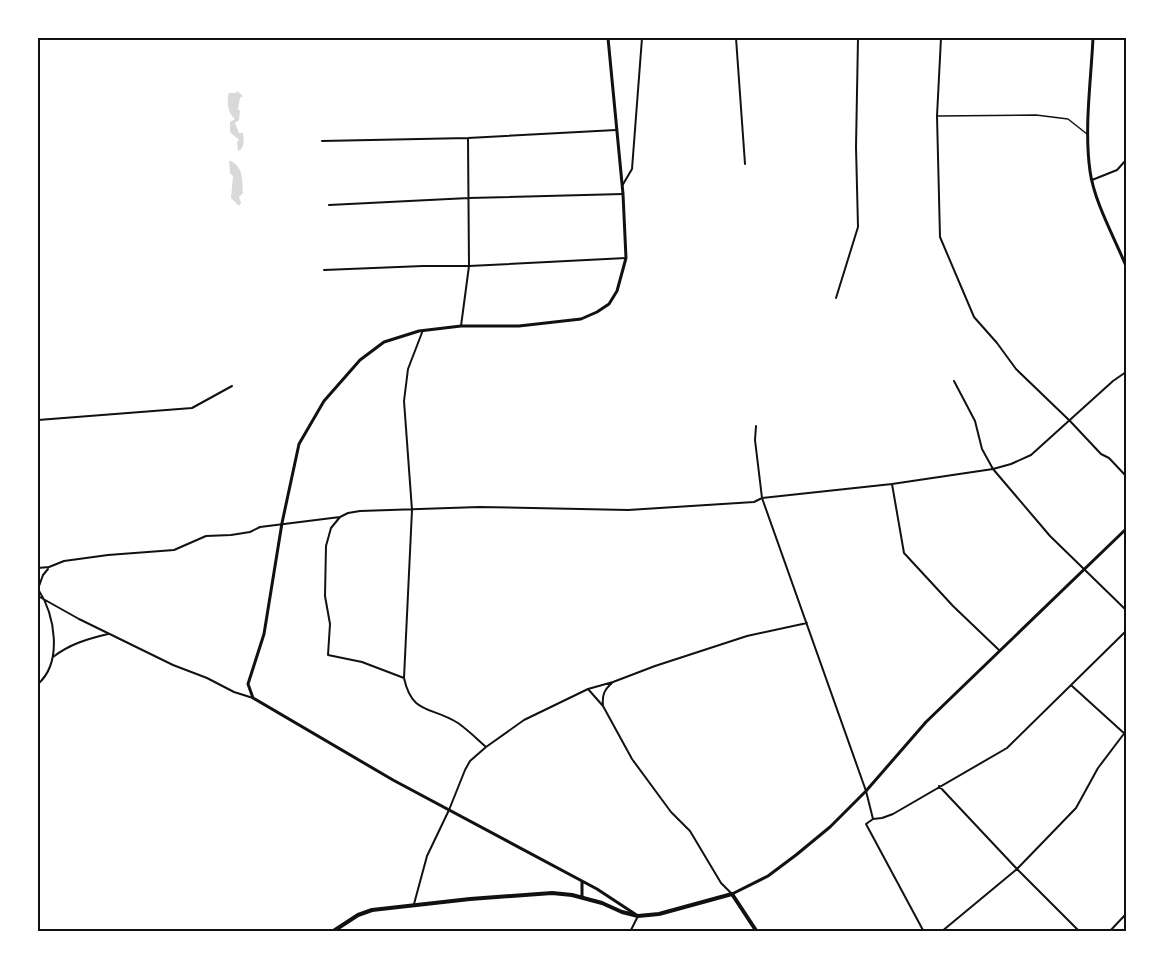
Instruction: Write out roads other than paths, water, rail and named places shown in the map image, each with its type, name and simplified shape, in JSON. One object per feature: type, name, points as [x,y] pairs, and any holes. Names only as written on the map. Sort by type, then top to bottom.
[{"type":"main road","points":[[332,932],[358,915],[372,910],[414,904],[552,893],[582,898],[638,916],[659,914],[732,894],[757,932]]},
{"type":"street","points":[[253,698],[248,684],[264,634],[282,523],[299,444],[324,401],[360,360],[384,342],[423,330],[461,326],[519,326],[581,319],[609,304],[617,291],[626,258],[623,194],[608,38]]},
{"type":"street","points":[[622,186],[632,169],[642,38]]},
{"type":"street","points":[[736,38],[745,164]]},
{"type":"street","points":[[836,298],[858,227],[856,147],[858,38]]},
{"type":"street","points":[[941,38],[937,116],[940,237],[974,317],[1016,369],[1126,476]]},
{"type":"street","points":[[1093,38],[1088,134],[1092,180],[1126,266]]},
{"type":"street","points":[[937,116],[1036,116],[1068,119],[1088,134]]},
{"type":"street","points":[[322,141],[468,138],[617,130]]},
{"type":"street","points":[[461,326],[469,266],[468,138]]},
{"type":"street","points":[[1092,180],[1117,170],[1126,160]]},
{"type":"street","points":[[330,206],[469,198],[623,194]]},
{"type":"street","points":[[324,270],[626,258]]},
{"type":"street","points":[[423,330],[408,369],[404,401],[412,510],[404,678],[407,694],[416,704],[457,722],[486,747]]},
{"type":"street","points":[[38,568],[49,567],[64,561],[108,555],[174,550],[206,536],[231,536],[250,532],[260,527],[340,517],[360,511],[479,507],[628,510],[754,502],[762,498],[892,484],[993,469],[1031,455],[1126,372]]},
{"type":"street","points":[[954,381],[975,421],[982,449],[993,469],[1050,536],[1126,610]]},
{"type":"street","points":[[38,420],[192,408],[232,387]]},
{"type":"street","points":[[756,426],[755,440],[762,498],[808,623],[866,791],[873,819]]},
{"type":"street","points":[[892,484],[904,553],[1000,652]]},
{"type":"street","points":[[340,517],[331,528],[326,546],[325,596],[330,624],[328,655],[362,662],[404,678]]},
{"type":"street","points":[[588,689],[603,706],[632,759],[670,812],[690,831],[721,883],[732,894],[768,876],[830,827],[866,791],[926,722],[1126,528]]},
{"type":"street","points":[[49,567],[38,589],[53,621],[53,657]]},
{"type":"street","points":[[38,596],[79,619],[173,665],[253,698],[393,780],[582,881],[638,916],[630,932]]},
{"type":"street","points":[[414,904],[427,856],[465,770],[470,761],[486,747],[524,720],[588,689],[747,636],[808,623]]},
{"type":"street","points":[[924,932],[866,824],[873,819],[893,814],[1007,748],[1126,631]]},
{"type":"street","points":[[38,684],[45,678],[53,657],[65,648],[86,639],[110,634]]},
{"type":"street","points":[[603,706],[602,696],[605,689],[613,682]]},
{"type":"street","points":[[941,932],[1017,869],[1076,808],[1098,768],[1126,733],[1072,686]]},
{"type":"street","points":[[939,786],[1080,932]]},
{"type":"street","points":[[582,881],[582,898]]},
{"type":"street","points":[[1109,932],[1126,914]]}]
